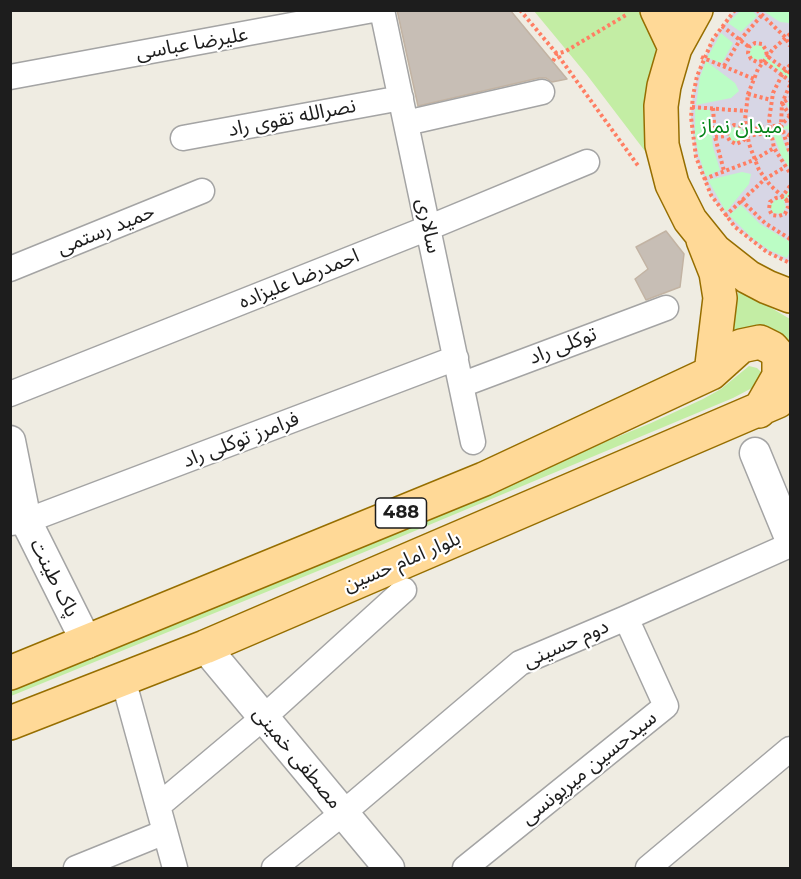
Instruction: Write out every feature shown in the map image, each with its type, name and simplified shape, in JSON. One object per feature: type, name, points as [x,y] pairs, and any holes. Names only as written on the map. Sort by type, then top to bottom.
[{"type":"main road","points":[[657,10],[689,53]]},
{"type":"main road","points":[[709,18],[689,53],[668,66],[661,106],[662,145],[672,184],[690,219],[713,225]]},
{"type":"main road","points":[[713,225],[731,265],[767,287],[790,296]]},
{"type":"main road","points":[[711,373],[720,298],[713,225]]},
{"type":"main road","points":[[711,373],[741,346],[760,342],[772,348],[779,356],[779,376],[759,411]]},
{"type":"main road","name":"488","points":[[10,673],[484,479],[711,373]]},
{"type":"main road","name":"بلوار امام حسین","points":[[10,723],[205,647],[790,396]]},
{"type":"street","name":"علیرضا عباسی","points":[[10,77],[373,10]]},
{"type":"street","name":"سالاری","points":[[382,10],[473,442]]},
{"type":"street","points":[[406,123],[542,92]]},
{"type":"street","name":"نصرالله تقوی راد","points":[[183,138],[401,98]]},
{"type":"street","name":"احمدرضا علیزاده","points":[[10,394],[428,228],[587,162]]},
{"type":"street","name":"حمید رستمی","points":[[10,269],[202,191]]},
{"type":"street","name":"توکلی راد","points":[[461,385],[666,308]]},
{"type":"street","name":"فرامرز توکلی راد","points":[[18,522],[456,358]]},
{"type":"street","name":"پاک طینت","points":[[11,449],[18,522],[87,642]]},
{"type":"street","points":[[755,453],[790,538]]},
{"type":"street","name":"دوم حسینی","points":[[274,868],[344,813],[520,663],[790,545]]},
{"type":"street","points":[[158,806],[264,717],[404,590]]},
{"type":"street","name":"سیدحسین میریونسی","points":[[465,868],[666,706],[626,618]]},
{"type":"street","name":"مصطفی خمینی","points":[[205,647],[389,868]]},
{"type":"street","points":[[123,679],[175,868]]},
{"type":"street","points":[[648,868],[790,749]]},
{"type":"street","points":[[76,868],[165,832]]},
{"type":"path","points":[[713,225],[711,195],[696,157],[692,137],[692,107],[697,76],[689,53],[709,18],[735,10]]},
{"type":"path","points":[[758,10],[785,37],[790,46]]},
{"type":"path","points":[[552,62],[556,54],[566,51],[626,15]]},
{"type":"path","points":[[724,66],[740,40],[762,15]]},
{"type":"path","points":[[709,18],[750,47]]},
{"type":"path","points":[[772,215],[785,214],[789,200],[782,197],[765,179],[754,160],[746,130],[746,111],[748,94],[763,61],[790,34]]},
{"type":"path","points":[[790,73],[767,56],[762,44],[755,43],[750,47],[748,53],[751,59],[757,62],[763,61],[790,83],[782,103],[781,125],[790,152]]},
{"type":"path","points":[[689,53],[754,78]]},
{"type":"path","points":[[790,65],[782,75],[771,100],[769,126],[774,148],[790,173]]},
{"type":"path","points":[[748,94],[771,100]]},
{"type":"path","points":[[782,103],[790,98]]},
{"type":"path","points":[[782,103],[790,116],[781,125],[746,130],[734,125],[728,129],[727,136],[736,144],[747,136],[782,131],[790,136]]},
{"type":"path","points":[[692,107],[746,111]]},
{"type":"path","points":[[713,108],[715,137],[724,171]]},
{"type":"path","points":[[715,137],[727,136]]},
{"type":"path","points":[[704,179],[754,160],[774,148]]},
{"type":"path","points":[[713,225],[765,179],[785,167]]},
{"type":"path","points":[[772,215],[769,209],[770,202],[782,197],[790,186]]},
{"type":"path","points":[[741,201],[765,224],[790,239]]},
{"type":"path","points":[[765,224],[772,215]]},
{"type":"path","points":[[713,225],[751,241],[789,263],[790,255]]},
{"type":"green space","points":[[534,11],[646,11],[658,38],[647,100],[654,163],[587,75]]},
{"type":"green space","name":"میدان نماز","points":[[735,11],[790,11],[790,263],[767,252],[735,227],[711,195],[696,157],[691,117],[697,76],[713,39]]},
{"type":"green space","points":[[739,289],[790,319],[790,375],[787,369],[727,346]]},
{"type":"green space","points":[[749,366],[761,372],[759,379],[754,387],[733,398],[11,696],[11,687],[651,423],[721,389]]},
{"type":"shaded area","name":"میدان نماز","points":[[735,11],[740,11],[728,23],[741,32],[757,16],[753,11],[763,11],[780,22],[789,23],[790,21],[790,75],[764,56],[765,50],[761,45],[753,46],[749,53],[757,60],[762,58],[790,79],[790,101],[787,104],[790,110],[790,121],[787,126],[744,132],[740,127],[734,127],[728,135],[736,142],[742,140],[744,135],[787,129],[790,132],[790,158],[780,133],[773,134],[781,155],[790,169],[790,189],[782,200],[776,199],[770,206],[773,213],[782,214],[786,207],[784,202],[790,194],[790,242],[760,224],[741,205],[729,215],[752,238],[769,250],[787,258],[790,251],[790,263],[767,252],[735,227],[711,195],[696,157],[691,117],[693,96],[697,76],[713,39]],"holes":[[[721,33],[733,43],[722,63],[707,58]],[[706,61],[735,83],[739,91],[731,98],[696,105],[700,77]],[[695,109],[710,110],[713,147],[720,170],[706,177],[695,137]],[[742,172],[751,174],[749,184],[726,212],[708,180]]]},
{"type":"building","points":[[397,10],[510,10],[567,79],[552,82],[546,78],[539,78],[418,106]]},
{"type":"building","points":[[666,231],[684,254],[680,287],[646,300],[635,279],[648,269],[636,247]]}]
